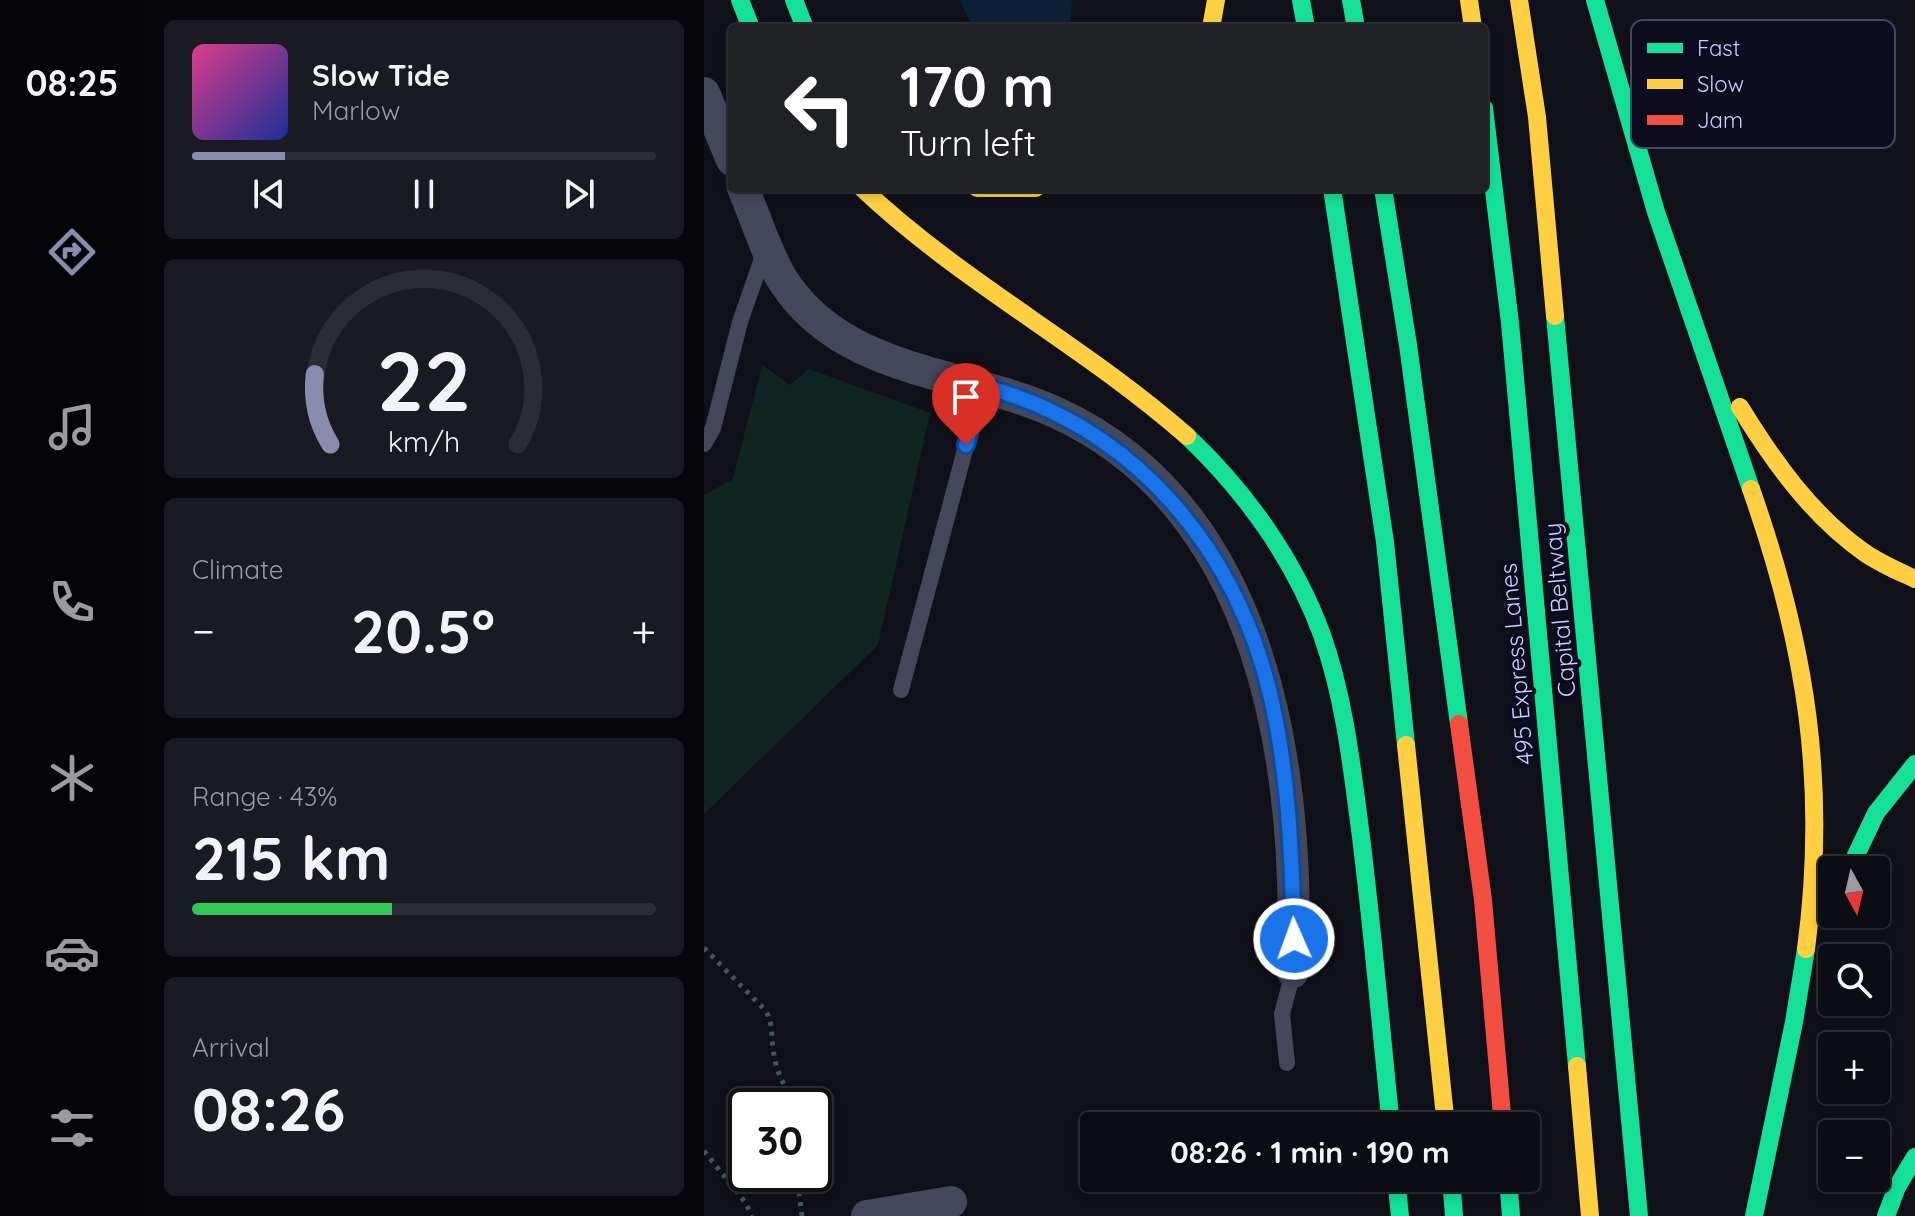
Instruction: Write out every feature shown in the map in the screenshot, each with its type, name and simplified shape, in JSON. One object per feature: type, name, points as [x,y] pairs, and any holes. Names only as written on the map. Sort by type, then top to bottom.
[{"type":"main road","points":[[740,0],[749,24]]},
{"type":"main road","points":[[794,0],[803,24]]},
{"type":"main road","points":[[1212,24],[1216,0]]},
{"type":"main road","points":[[1301,0],[1305,24]]},
{"type":"main road","points":[[1351,0],[1355,24]]},
{"type":"main road","points":[[1469,0],[1472,24]]},
{"type":"main road","name":"Capital Beltway","points":[[1519,0],[1539,132],[1639,1216]]},
{"type":"main road","points":[[1595,0],[1631,128]]},
{"type":"main road","name":"495 Express Lanes","points":[[1488,142],[1513,354],[1590,1216]]},
{"type":"main road","points":[[1638,148],[1776,561],[1793,621],[1806,692],[1815,825],[1812,881],[1786,1062],[1754,1216]]},
{"type":"main road","points":[[867,192],[940,252],[1163,414],[1209,457],[1249,501],[1286,561],[1314,618],[1332,668],[1344,723],[1366,879],[1390,1112]]},
{"type":"main road","points":[[1333,192],[1385,542],[1445,1112]]},
{"type":"main road","points":[[1384,192],[1417,407],[1483,900],[1502,1112]]},
{"type":"main road","points":[[1690,308],[1721,375],[1758,437],[1810,504],[1865,553],[1915,579]]},
{"type":"main road","points":[[1856,856],[1879,807],[1915,764]]},
{"type":"main road","points":[[1786,1062],[1827,928]]},
{"type":"main road","points":[[1886,1216],[1897,1187],[1915,1157]]},
{"type":"main road","points":[[1397,1192],[1400,1216]]},
{"type":"main road","points":[[1452,1192],[1454,1216]]},
{"type":"main road","points":[[1509,1192],[1511,1216]]},
{"type":"street","points":[[704,93],[728,150]]},
{"type":"street","points":[[745,192],[782,280],[803,308],[832,333],[869,353],[908,367],[982,386],[1055,413],[1100,437],[1141,470],[1185,517],[1208,548],[1234,592],[1257,649],[1272,701],[1292,863],[1293,972]]},
{"type":"street","points":[[867,1216],[951,1202]]},
{"type":"lane","points":[[704,444],[713,428],[740,322],[767,245]]},
{"type":"lane","points":[[901,690],[982,386]]},
{"type":"lane","points":[[1287,1063],[1282,1014],[1293,972]]},
{"type":"path","points":[[704,948],[766,1011],[772,1022],[778,1076],[787,1088]]},
{"type":"path","points":[[704,1151],[745,1202],[752,1216]]},
{"type":"path","points":[[799,1192],[802,1216]]},
{"type":"green space","points":[[762,365],[790,385],[809,369],[930,413],[878,645],[704,814],[704,495],[733,479]]},
{"type":"water","points":[[960,0],[1072,0],[1069,24],[971,24]]},
{"type":"traffic: fast","points":[[740,0],[749,24]]},
{"type":"traffic: fast","points":[[794,0],[803,24]]},
{"type":"traffic: fast","points":[[1301,0],[1305,24]]},
{"type":"traffic: fast","points":[[1351,0],[1355,24]]},
{"type":"traffic: fast","points":[[1595,0],[1631,125]]},
{"type":"traffic: fast","points":[[1488,141],[1510,323],[1577,1066]]},
{"type":"traffic: fast","points":[[1638,148],[1656,212],[1751,489]]},
{"type":"traffic: fast","points":[[1333,192],[1385,542],[1406,745]]},
{"type":"traffic: fast","points":[[1384,192],[1408,345],[1459,724]]},
{"type":"traffic: fast","points":[[1555,316],[1639,1216]]},
{"type":"traffic: fast","points":[[1187,436],[1248,503],[1283,554],[1311,607],[1330,660],[1342,710],[1354,786],[1390,1112]]},
{"type":"traffic: fast","points":[[1856,856],[1876,813],[1915,764]]},
{"type":"traffic: fast","points":[[1754,1216],[1806,949]]},
{"type":"traffic: fast","points":[[1886,1216],[1897,1187],[1915,1157]]},
{"type":"traffic: fast","points":[[1397,1192],[1400,1216]]},
{"type":"traffic: fast","points":[[1452,1192],[1454,1216]]},
{"type":"traffic: fast","points":[[1509,1192],[1511,1216]]},
{"type":"traffic: slow","points":[[1212,24],[1216,0]]},
{"type":"traffic: slow","points":[[1469,0],[1472,24]]},
{"type":"traffic: slow","points":[[1519,0],[1537,117],[1555,316]]},
{"type":"traffic: slow","points":[[866,192],[940,254],[1107,372],[1187,436]]},
{"type":"traffic: slow","points":[[1740,407],[1780,467],[1828,522],[1871,557],[1915,579]]},
{"type":"traffic: slow","points":[[1751,489],[1786,603],[1807,716],[1813,772],[1814,829],[1806,949]]},
{"type":"traffic: slow","points":[[1406,745],[1445,1112]]},
{"type":"traffic: slow","points":[[1577,1066],[1590,1216]]},
{"type":"traffic: jam","points":[[1459,724],[1483,900],[1502,1112]]},
{"type":"route","points":[[966,445],[982,386],[1055,413],[1100,437],[1141,470],[1177,507],[1208,548],[1234,592],[1257,649],[1272,701],[1292,863],[1294,939]]}]
